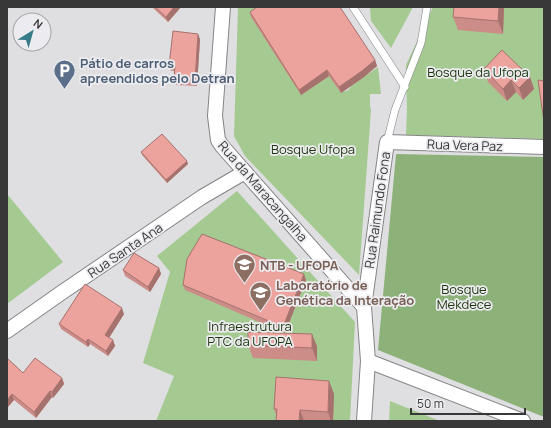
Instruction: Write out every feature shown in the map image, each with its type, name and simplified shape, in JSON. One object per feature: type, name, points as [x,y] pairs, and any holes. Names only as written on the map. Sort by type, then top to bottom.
[{"type":"street","name":"Rua da Maracangalha","points":[[223,7],[216,116],[218,140],[364,307]]},
{"type":"street","name":"Rua Vera Paz","points":[[387,142],[544,148]]},
{"type":"street","name":"Rua Raimundo Fona","points":[[364,421],[368,361],[364,307],[387,142]]},
{"type":"street","name":"Rua Santa Ana","points":[[7,331],[202,197],[245,172]]},
{"type":"street","points":[[368,361],[523,421]]},
{"type":"lane","points":[[353,7],[405,87]]},
{"type":"lane","points":[[387,142],[396,110],[421,43],[427,7]]},
{"type":"green space","name":"Bosque Ufopa","points":[[238,7],[268,7],[332,74],[340,91],[348,90],[351,86],[378,67],[381,94],[370,94],[371,110],[359,275],[245,156],[234,136]]},
{"type":"green space","points":[[370,7],[413,7],[391,48],[371,21]]},
{"type":"green space","name":"Bosque da Ufopa","points":[[433,7],[544,7],[544,139],[406,135],[406,65]]},
{"type":"green space","name":"Bosque Mekdece","points":[[396,154],[544,157],[544,417],[378,350]]},
{"type":"green space","name":"Infraestrutura PTC da UFOPA","points":[[237,191],[355,322],[350,421],[156,421],[174,376],[143,363],[170,272],[157,256]]},
{"type":"green space","points":[[7,194],[63,262],[7,304]]},
{"type":"green space","points":[[390,401],[440,421],[389,421]]},
{"type":"building","points":[[155,7],[174,7],[166,17]]},
{"type":"building","points":[[257,7],[340,7],[375,60],[339,87],[327,70],[299,90],[250,12]]},
{"type":"building","points":[[454,7],[499,7],[498,21],[453,17]]},
{"type":"building","points":[[173,31],[198,34],[195,81],[174,79],[175,66],[169,66]]},
{"type":"building","points":[[502,50],[530,77],[519,88],[511,80],[503,89],[484,69]]},
{"type":"building","points":[[538,80],[544,81],[544,122]]},
{"type":"building","points":[[162,134],[187,161],[166,180],[141,152]]},
{"type":"building","name":"NTB - UFOPA","points":[[202,234],[304,274],[283,327],[183,285],[187,259]]},
{"type":"building","points":[[134,253],[159,268],[148,287],[123,270]]},
{"type":"building","points":[[85,284],[122,308],[105,335],[113,340],[106,351],[88,339],[86,342],[59,324]]},
{"type":"building","points":[[248,332],[312,334],[312,348],[248,345]]},
{"type":"building","points":[[7,358],[23,373],[35,358],[62,378],[34,412],[12,394],[7,400]]},
{"type":"building","points":[[276,377],[329,381],[328,412],[300,410],[299,421],[276,421],[277,409],[274,409]]},
{"type":"place","name":"Pátio de carros apreendidos pelo Detran","points":[[64,90]]},
{"type":"place","name":"NTB - UFOPA","points":[[245,284]]},
{"type":"place","name":"Laboratório de Genética da Interação","points":[[260,312]]}]
